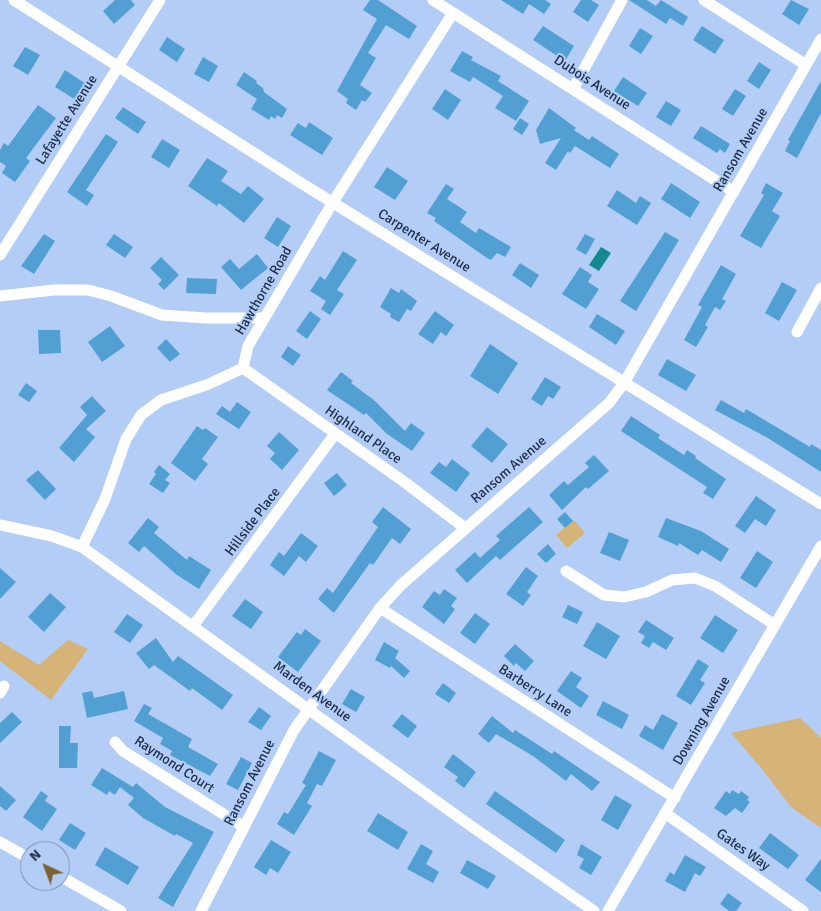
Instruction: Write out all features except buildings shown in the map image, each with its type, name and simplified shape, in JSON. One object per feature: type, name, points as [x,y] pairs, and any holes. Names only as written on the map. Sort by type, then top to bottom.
[{"type":"street","name":"Carpenter Avenue","points":[[14,0],[333,202],[821,504]]},
{"type":"street","name":"Lafayette Avenue","points":[[0,254],[160,0]]},
{"type":"street","name":"Dubois Avenue","points":[[433,0],[734,192]]},
{"type":"street","points":[[574,89],[622,0]]},
{"type":"street","points":[[704,0],[806,65]]},
{"type":"street","name":"Hawthorne Road","points":[[243,368],[248,346],[264,318],[333,202],[453,13]]},
{"type":"street","name":"Ransom Avenue","points":[[201,911],[294,730],[380,608],[401,585],[609,403],[624,383],[821,39]]},
{"type":"street","points":[[797,332],[821,288]]},
{"type":"street","points":[[0,296],[54,290],[88,290],[111,296],[162,315],[206,318],[264,318]]},
{"type":"street","points":[[82,547],[105,499],[126,439],[141,415],[161,400],[209,384],[243,368]]},
{"type":"street","name":"Highland Place","points":[[243,368],[403,481],[465,528]]},
{"type":"street","name":"Hillside Place","points":[[193,626],[335,434]]},
{"type":"street","name":"Marden Avenue","points":[[0,525],[52,536],[82,547],[594,911]]},
{"type":"street","name":"Downing Avenue","points":[[608,911],[821,546]]},
{"type":"street","points":[[566,571],[604,595],[617,597],[646,592],[672,580],[695,578],[715,586],[775,625]]},
{"type":"street","name":"Barberry Lane","points":[[380,608],[675,798]]},
{"type":"street","name":"Raymond Court","points":[[115,742],[124,751],[244,827]]},
{"type":"street","name":"Gates Way","points":[[666,813],[803,911]]},
{"type":"street","points":[[0,842],[20,853]]},
{"type":"street","points":[[70,882],[121,911]]},
{"type":"shaded area","points":[[601,247],[611,253],[599,271],[589,265]]},
{"type":"shaded area","points":[[574,520],[585,533],[567,548],[556,535]]},
{"type":"shaded area","points":[[68,640],[88,649],[51,700],[0,661],[0,641],[39,665]]},
{"type":"shaded area","points":[[800,718],[821,738],[821,828],[791,807],[731,733]]}]
